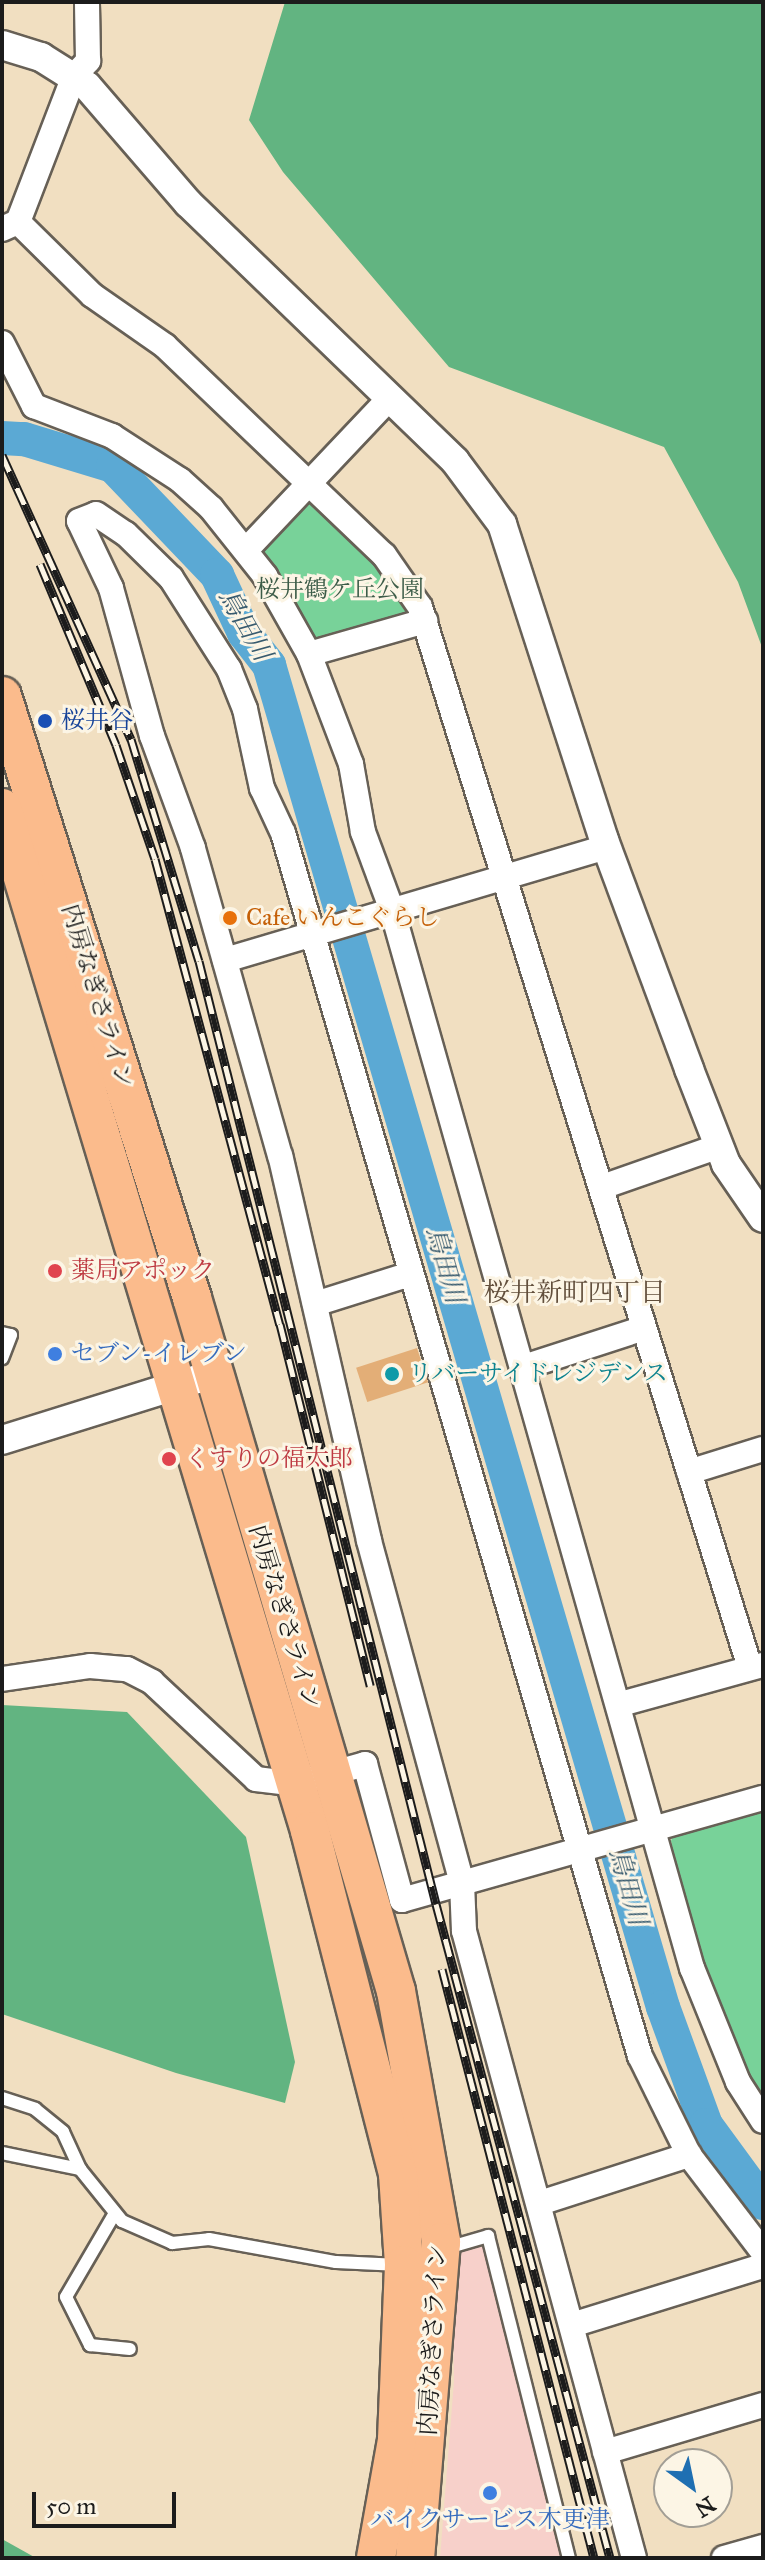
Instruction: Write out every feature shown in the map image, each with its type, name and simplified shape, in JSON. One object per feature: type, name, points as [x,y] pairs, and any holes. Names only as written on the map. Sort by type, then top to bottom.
[{"type":"highway","name":"内房なぎさライン","points":[[2,696],[197,1379],[294,1784],[398,2174],[404,2265],[397,2440],[376,2558]]},
{"type":"highway","name":"内房なぎさライン","points":[[2,808],[332,1771],[396,1991],[431,2167],[440,2250],[434,2367],[413,2550]]},
{"type":"street","points":[[87,2],[88,61],[74,76],[10,226],[92,295],[165,346],[305,484],[384,555],[404,579],[425,621],[507,877],[689,1472],[757,1667],[621,1704]]},
{"type":"street","points":[[2,45],[41,57],[74,76],[188,203],[455,461],[502,524],[607,847],[719,1146],[739,1190],[763,1218]]},
{"type":"street","points":[[2,343],[34,406],[112,436],[180,480],[246,550],[309,654],[351,764],[363,832],[524,1367],[621,1704],[650,1831],[692,1968],[738,2082],[763,2121]]},
{"type":"street","points":[[246,550],[305,484],[389,399]]},
{"type":"street","points":[[634,2558],[464,1931],[462,1883],[369,1540],[315,1304],[225,960],[111,588],[79,521],[96,514],[126,534],[171,578],[229,669],[316,936],[410,1274],[640,2056],[689,2155],[763,2252]]},
{"type":"street","points":[[309,654],[425,621]]},
{"type":"street","points":[[225,960],[316,936],[607,847]]},
{"type":"street","points":[[602,1187],[719,1146]]},
{"type":"street","points":[[315,1304],[410,1274]]},
{"type":"street","points":[[524,1367],[644,1328]]},
{"type":"street","points":[[2,1440],[197,1379]]},
{"type":"street","points":[[689,1472],[763,1449]]},
{"type":"street","points":[[2,1679],[90,1666],[127,1669],[152,1682],[256,1779],[294,1784],[365,1764],[402,1900],[578,1853],[763,1798]]},
{"type":"street","points":[[540,2203],[689,2155]]},
{"type":"street","points":[[572,2325],[763,2266]]},
{"type":"street","points":[[605,2452],[763,2405]]},
{"type":"street","points":[[724,2558],[762,2551]]},
{"type":"lane","points":[[2,1333],[11,1335],[2,1358]]},
{"type":"lane","points":[[2,2098],[35,2109],[63,2132],[80,2169],[115,2213],[172,2243],[209,2239],[336,2262],[404,2265]]},
{"type":"lane","points":[[2,2153],[80,2169]]},
{"type":"lane","points":[[115,2213],[66,2297],[90,2345],[130,2349]]},
{"type":"lane","points":[[440,2250],[488,2236],[569,2558]]},
{"type":"shaded area","points":[[477,2243],[484,2249],[561,2558],[440,2558],[454,2381],[452,2256]]},
{"type":"green space","points":[[285,2],[763,2],[763,650],[738,582],[664,447],[449,367],[283,172],[249,120]]},
{"type":"green space","name":"桜井鶴ケ丘公園","points":[[300,501],[324,508],[400,580],[416,619],[319,648],[257,555]]},
{"type":"green space","points":[[2,1705],[127,1712],[246,1837],[295,2062],[285,2103],[176,2073],[2,2014]]},
{"type":"green space","points":[[763,1809],[763,2110],[697,1964],[671,1841],[673,1835]]},
{"type":"green space","points":[[2,2539],[36,2558],[2,2558]]},
{"type":"building","name":"リバーサイドレジデンス","points":[[417,1348],[428,1382],[367,1402],[356,1368]]},
{"type":"waterway","name":"鳥田川","points":[[2,438],[24,439],[113,466],[217,575],[244,633],[269,665],[663,2007],[706,2125],[763,2203]]},
{"type":"railway","points":[[2,455],[131,739],[199,961],[436,1904],[610,2558]]},
{"type":"railway","points":[[40,564],[116,745],[155,859],[280,1324],[370,1686]]},
{"type":"railway","points":[[442,1969],[594,2558]]},
{"type":"place","name":"桜井谷","points":[[45,721]]},
{"type":"place","name":"Cafe いんこぐらし","points":[[230,918]]},
{"type":"place","name":"薬局アポック","points":[[55,1271]]},
{"type":"place","name":"セブン-イレブン","points":[[55,1354]]},
{"type":"place","name":"リバーサイドレジデンス","points":[[392,1374]]},
{"type":"place","name":"くすりの福太郎","points":[[169,1459]]},
{"type":"place","name":"バイクサービス木更津","points":[[490,2493]]},
{"type":"district","name":"桜井新町四丁目","points":[[575,1293]]}]
